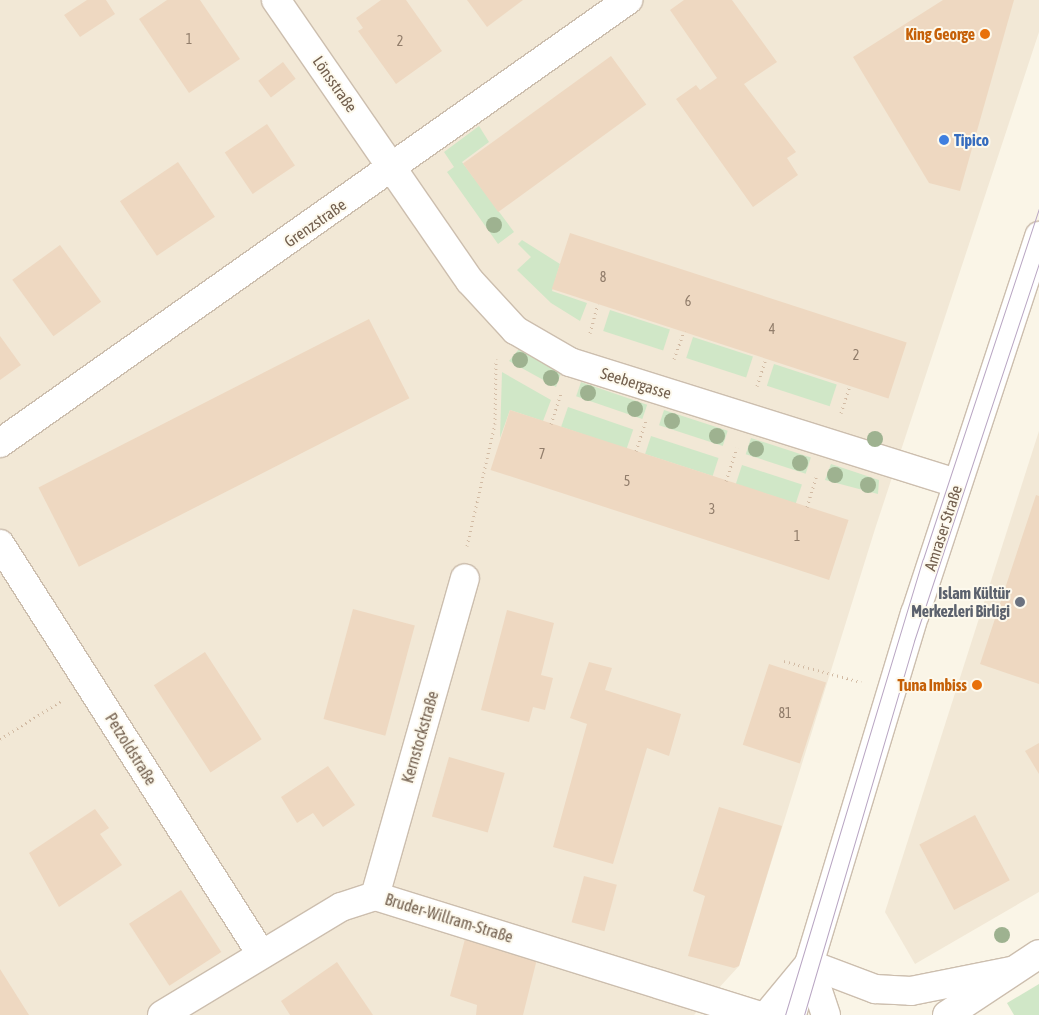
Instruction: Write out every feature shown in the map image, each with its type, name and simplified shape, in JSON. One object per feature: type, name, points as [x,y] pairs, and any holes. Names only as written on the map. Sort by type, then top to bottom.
[{"type":"street","name":"Lönsstraße","points":[[276,0],[394,168]]},
{"type":"street","name":"Grenzstraße","points":[[0,443],[394,168],[628,0]]},
{"type":"street","name":"Seebergasse","points":[[394,168],[475,288],[515,330],[542,349],[570,362],[957,483]]},
{"type":"street","name":"Amraser Straße","points":[[767,1015],[809,964],[957,483],[1039,236]]},
{"type":"street","name":"Petzoldstraße","points":[[0,544],[261,954]]},
{"type":"street","name":"Kernstockstraße","points":[[375,896],[465,579]]},
{"type":"street","name":"Bruder-Willram-Straße","points":[[162,1015],[341,907],[375,896],[756,1015]]},
{"type":"street","points":[[947,1015],[1039,954]]},
{"type":"street","points":[[809,964],[875,988],[911,992],[1011,971]]},
{"type":"street","points":[[809,964],[826,1014]]},
{"type":"lane","points":[[795,1015],[809,964]]},
{"type":"path","points":[[590,333],[598,304]]},
{"type":"path","points":[[673,362],[684,331]]},
{"type":"path","points":[[756,389],[766,358]]},
{"type":"path","points":[[465,579],[468,525],[495,424],[496,359]]},
{"type":"path","points":[[840,416],[850,385]]},
{"type":"path","points":[[551,424],[558,403]]},
{"type":"path","points":[[636,451],[642,433]]},
{"type":"path","points":[[726,481],[732,462]]},
{"type":"path","points":[[806,507],[812,489]]},
{"type":"path","points":[[784,661],[829,674]]},
{"type":"path","points":[[0,739],[90,684]]},
{"type":"shaded area","points":[[0,0],[1039,0],[1039,32],[875,529],[739,966],[694,1015],[0,1015]]},
{"type":"shaded area","points":[[1039,431],[1039,892],[915,964],[885,912]]},
{"type":"green space","points":[[479,126],[489,142],[462,162],[514,232],[498,244],[447,172],[454,167],[444,152]]},
{"type":"green space","points":[[522,240],[560,264],[552,291],[587,303],[580,321],[551,303],[517,270],[531,257],[518,244]]},
{"type":"green space","points":[[610,310],[670,329],[663,350],[603,331]]},
{"type":"green space","points":[[693,337],[753,356],[746,377],[686,358]]},
{"type":"green space","points":[[519,349],[561,373],[556,387],[509,361]]},
{"type":"green space","points":[[774,364],[837,384],[830,406],[767,386]]},
{"type":"green space","points":[[502,372],[551,400],[543,421],[510,410],[500,438]]},
{"type":"green space","points":[[581,382],[647,405],[642,419],[576,396]]},
{"type":"green space","points":[[568,407],[633,429],[626,449],[561,427]]},
{"type":"green space","points":[[664,410],[728,431],[723,446],[659,425]]},
{"type":"green space","points":[[651,436],[719,458],[713,476],[645,454]]},
{"type":"green space","points":[[751,438],[811,457],[806,474],[746,454]]},
{"type":"green space","points":[[831,464],[879,480],[878,494],[825,480]]},
{"type":"green space","points":[[742,465],[802,484],[796,503],[736,484]]},
{"type":"green space","points":[[1039,984],[1039,1015],[1014,1015],[1007,1003]]},
{"type":"building","points":[[87,0],[106,0],[115,14],[80,37],[64,15]]},
{"type":"building","points":[[167,0],[200,0],[240,59],[189,93],[139,19]]},
{"type":"building","points":[[381,0],[406,0],[442,51],[396,84],[358,31],[363,28],[356,18]]},
{"type":"building","points":[[467,0],[523,0],[487,27]]},
{"type":"building","points":[[684,0],[732,0],[777,62],[744,84],[796,152],[787,158],[798,175],[753,207],[676,99],[696,85],[700,90],[717,78],[670,10]]},
{"type":"building","points":[[943,0],[1014,0],[960,191],[929,183],[853,57]]},
{"type":"building","points":[[611,56],[646,105],[498,212],[463,164]]},
{"type":"building","points":[[283,62],[296,79],[271,97],[258,81]]},
{"type":"building","points":[[267,124],[295,165],[253,194],[225,153]]},
{"type":"building","points":[[178,162],[215,217],[157,256],[120,201]]},
{"type":"building","points":[[570,233],[907,342],[888,399],[552,289]]},
{"type":"building","points":[[60,245],[101,302],[53,336],[12,280]]},
{"type":"building","points":[[369,319],[409,398],[79,567],[38,487]]},
{"type":"building","points":[[0,336],[21,365],[0,380]]},
{"type":"building","points":[[510,410],[849,520],[829,580],[491,470]]},
{"type":"building","name":"Islam Kültür Merkezleri Birligi","points":[[1036,495],[1039,496],[1039,684],[980,664]]},
{"type":"building","points":[[353,609],[415,626],[385,736],[323,719]]},
{"type":"building","points":[[507,610],[554,623],[541,675],[553,678],[545,710],[533,707],[529,722],[481,710]]},
{"type":"building","points":[[205,652],[262,739],[210,772],[154,685]]},
{"type":"building","points":[[589,662],[612,668],[605,690],[681,714],[669,756],[647,748],[613,864],[553,847],[587,724],[570,718]]},
{"type":"building","points":[[769,664],[826,683],[800,763],[743,745]]},
{"type":"building","points":[[1039,743],[1039,774],[1025,751]]},
{"type":"building","points":[[449,757],[505,773],[488,833],[432,817]]},
{"type":"building","points":[[328,766],[355,805],[323,827],[313,813],[297,823],[281,797]]},
{"type":"building","points":[[719,807],[782,826],[739,966],[734,968],[688,956],[705,896],[693,891]]},
{"type":"building","points":[[95,809],[109,828],[100,834],[122,865],[59,907],[29,853]]},
{"type":"building","points":[[975,815],[1010,880],[954,910],[919,845]]},
{"type":"building","points":[[584,876],[617,885],[604,931],[572,922]]},
{"type":"building","points":[[181,890],[221,952],[169,986],[129,924]]},
{"type":"building","points":[[465,939],[537,959],[523,1015],[476,1015],[477,1005],[450,996]]},
{"type":"building","points":[[337,962],[373,1015],[290,1015],[281,1001]]},
{"type":"building","points":[[0,969],[29,1015],[0,1015]]},
{"type":"tram line","points":[[785,1015],[923,559],[1039,209]]},
{"type":"tram line","points":[[804,1015],[914,641],[1039,263]]},
{"type":"place","name":"King George","points":[[985,34]]},
{"type":"place","name":"Tipico","points":[[944,140]]},
{"type":"place","name":"Islam Kültür Merkezleri Birligi","points":[[1020,602]]},
{"type":"place","name":"Tuna Imbiss","points":[[977,685]]}]
